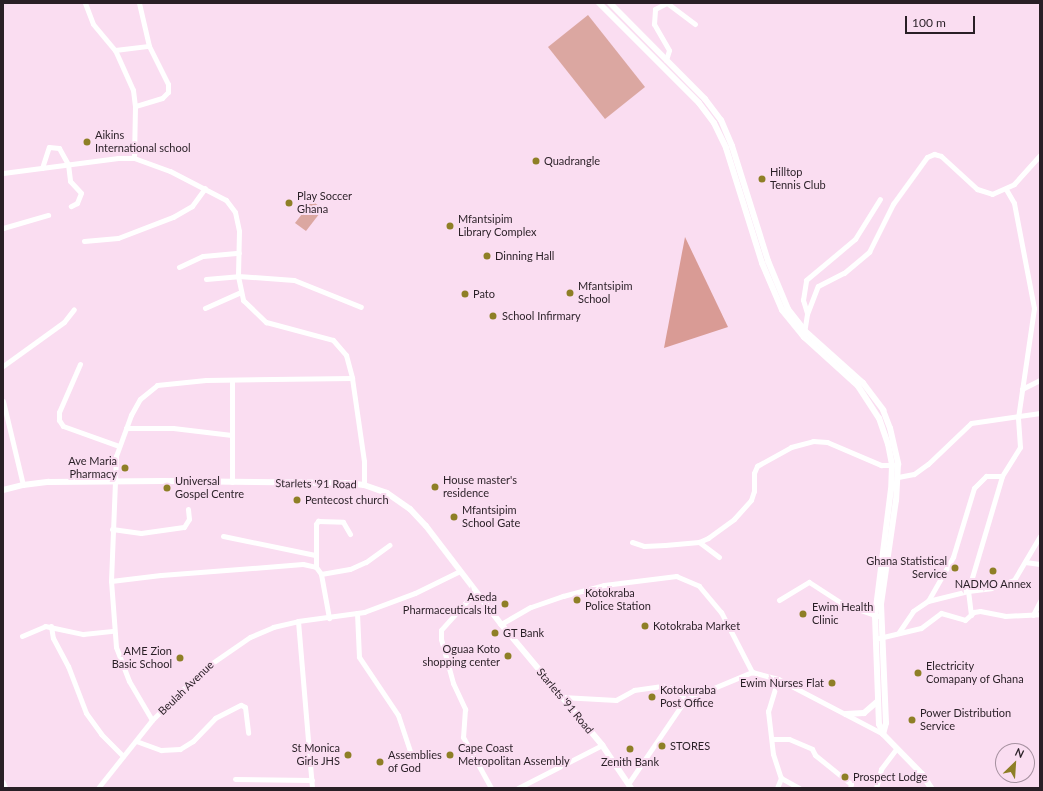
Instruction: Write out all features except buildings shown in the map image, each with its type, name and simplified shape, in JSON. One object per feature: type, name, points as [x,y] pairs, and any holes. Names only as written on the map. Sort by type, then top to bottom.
[{"type":"street","points":[[85,3],[93,24],[116,50],[132,90],[135,106],[134,158]]},
{"type":"street","points":[[135,106],[162,98],[168,92],[168,84],[158,59],[150,46],[139,3]]},
{"type":"street","points":[[599,3],[700,103],[714,123],[726,148],[762,263],[776,299],[789,320],[847,374],[866,396],[884,429],[892,465],[891,489],[877,616],[879,724],[883,734]]},
{"type":"street","points":[[610,3],[705,99],[721,120],[782,298],[804,334],[852,370],[878,402],[887,420],[895,445],[898,477],[877,616]]},
{"type":"street","points":[[666,60],[669,50],[654,24],[655,9],[668,3],[695,24]]},
{"type":"street","points":[[116,50],[150,46]]},
{"type":"street","points":[[42,168],[46,151],[49,147],[54,146],[62,152],[68,164],[70,181],[81,193],[77,203],[71,206]]},
{"type":"street","points":[[804,334],[807,314],[818,286],[844,273],[870,252],[893,204],[927,157],[934,154],[941,156],[983,192],[992,194],[1006,190],[1040,155]]},
{"type":"street","points":[[3,173],[68,164],[134,158],[170,171],[226,200],[235,212],[239,231],[238,276],[243,300],[266,322],[334,340],[340,345],[346,355],[352,378],[364,461],[364,485]]},
{"type":"street","points":[[84,241],[118,238],[173,216],[192,206],[205,188]]},
{"type":"street","points":[[971,615],[968,591],[1002,476],[1020,447],[1018,418],[1034,308],[1014,203],[1006,190]]},
{"type":"street","points":[[807,314],[803,300],[806,280],[855,239],[880,199]]},
{"type":"street","points":[[3,228],[48,215]]},
{"type":"street","points":[[179,266],[203,256],[239,253]]},
{"type":"street","points":[[206,279],[238,276],[294,280],[361,307]]},
{"type":"street","points":[[205,308],[241,292]]},
{"type":"street","points":[[3,366],[64,322],[74,309]]},
{"type":"street","points":[[80,364],[59,412],[59,420],[63,426],[119,446]]},
{"type":"street","points":[[152,720],[124,671],[113,631],[111,581],[115,462],[126,428],[140,399],[157,385],[170,382],[352,378]]},
{"type":"street","points":[[232,380],[232,482]]},
{"type":"street","points":[[1022,389],[1040,380]]},
{"type":"street","points":[[3,401],[23,484]]},
{"type":"street","points":[[898,477],[914,474],[928,464],[971,424],[1018,418],[1040,413]]},
{"type":"street","points":[[126,428],[173,428],[232,435]]},
{"type":"street","points":[[632,542],[653,546],[699,542],[734,519],[751,500],[754,491],[754,473],[757,466],[792,447],[813,441],[827,442],[881,465],[892,465]]},
{"type":"street","points":[[928,601],[953,557],[974,488],[986,476],[1002,476]]},
{"type":"street","name":"Starlets '91 Road","points":[[3,490],[23,484],[115,481],[364,485],[387,493],[410,509],[501,624],[602,745],[630,786]]},
{"type":"street","points":[[112,529],[141,533],[184,527],[189,519],[188,509]]},
{"type":"street","points":[[329,618],[321,574],[316,567],[316,524],[318,521],[343,522],[350,534]]},
{"type":"street","points":[[223,536],[315,555]]},
{"type":"street","points":[[899,632],[913,611],[928,601],[1011,582],[1040,536]]},
{"type":"street","points":[[699,542],[719,557]]},
{"type":"street","points":[[321,574],[350,569],[366,562],[389,545]]},
{"type":"street","points":[[1025,562],[1040,564]]},
{"type":"street","points":[[111,581],[235,568],[303,564],[316,567]]},
{"type":"street","name":"Beulah Avenue","points":[[98,788],[152,720],[183,688],[223,654],[262,632],[298,621],[357,613],[416,593],[460,571]]},
{"type":"street","points":[[501,624],[531,607],[563,596],[604,585],[676,576],[699,586],[717,608],[752,672]]},
{"type":"street","points":[[779,600],[809,582],[843,604],[877,616]]},
{"type":"street","points":[[476,591],[441,630],[441,639],[453,684],[465,709],[463,737],[491,788]]},
{"type":"street","points":[[1033,614],[1040,601]]},
{"type":"street","points":[[878,638],[921,628],[940,614],[965,620],[971,615],[980,611],[1005,616],[1040,614]]},
{"type":"street","points":[[357,613],[359,657],[398,715],[412,757]]},
{"type":"street","points":[[298,621],[312,788]]},
{"type":"street","points":[[22,636],[38,627],[51,626],[83,634],[113,631]]},
{"type":"street","points":[[51,626],[53,638],[68,666],[86,713],[101,734],[124,756]]},
{"type":"street","points":[[878,638],[886,723],[883,734]]},
{"type":"street","points":[[630,786],[685,700],[752,672],[778,679],[883,734],[922,774],[930,788]]},
{"type":"street","points":[[777,788],[781,778],[772,739],[768,711],[778,679]]},
{"type":"street","points":[[562,697],[616,700],[634,690],[664,686],[677,689],[685,700]]},
{"type":"street","points":[[846,714],[864,713],[878,701]]},
{"type":"street","points":[[136,740],[162,750],[180,749],[193,741],[215,718],[241,705],[245,707],[248,733]]},
{"type":"street","points":[[772,739],[789,739],[812,749],[815,755],[851,784],[850,788]]},
{"type":"street","points":[[518,788],[602,745]]},
{"type":"street","points":[[876,788],[885,762],[898,748]]},
{"type":"street","points":[[781,778],[800,788]]},
{"type":"street","points":[[234,779],[312,780]]},
{"type":"street","points":[[3,783],[5,788]]},
{"type":"shaded area","points":[[588,15],[645,87],[605,119],[548,47]]},
{"type":"shaded area","points":[[312,201],[323,209],[306,231],[295,223]]},
{"type":"shaded area","points":[[685,237],[728,327],[664,348]]},
{"type":"place","name":"Aikins International school","points":[[87,142]]},
{"type":"place","name":"Quadrangle","points":[[536,161]]},
{"type":"place","name":"Hilltop Tennis Club","points":[[762,179]]},
{"type":"place","name":"Play Soccer Ghana","points":[[289,203]]},
{"type":"place","name":"Mfantsipim Library Complex","points":[[450,226]]},
{"type":"place","name":"Dinning Hall","points":[[487,256]]},
{"type":"place","name":"Mfantsipim School","points":[[570,293]]},
{"type":"place","name":"Pato","points":[[465,294]]},
{"type":"place","name":"School Infirmary","points":[[493,316]]},
{"type":"place","name":"Ave Maria Pharmacy","points":[[125,468]]},
{"type":"place","name":"House master's residence","points":[[435,487]]},
{"type":"place","name":"Universal Gospel Centre","points":[[167,488]]},
{"type":"place","name":"Pentecost church","points":[[297,500]]},
{"type":"place","name":"Mfantsipim School Gate","points":[[454,517]]},
{"type":"place","name":"Ghana Statistical Service","points":[[955,568]]},
{"type":"place","name":"NADMO Annex","points":[[993,571]]},
{"type":"place","name":"Kotokraba Police Station","points":[[577,600]]},
{"type":"place","name":"Aseda Pharmaceuticals ltd","points":[[505,604]]},
{"type":"place","name":"Ewim Health Clinic","points":[[803,614]]},
{"type":"place","name":"Kotokraba Market","points":[[645,626]]},
{"type":"place","name":"GT Bank","points":[[495,633]]},
{"type":"place","name":"Oguaa Koto shopping center","points":[[508,656]]},
{"type":"place","name":"AME Zion Basic School","points":[[180,658]]},
{"type":"place","name":"Electricity Comapany of Ghana","points":[[918,673]]},
{"type":"place","name":"Ewim Nurses Flat","points":[[832,683]]},
{"type":"place","name":"Kotokuraba Post Office","points":[[652,697]]},
{"type":"place","name":"Power Distribution Service","points":[[912,720]]},
{"type":"place","name":"STORES","points":[[662,746]]},
{"type":"place","name":"Zenith Bank","points":[[630,749]]},
{"type":"place","name":"St Monica Girls JHS","points":[[348,755]]},
{"type":"place","name":"Cape Coast Metropolitan Assembly","points":[[450,755]]},
{"type":"place","name":"Assemblies of God","points":[[380,762]]},
{"type":"place","name":"Prospect Lodge","points":[[845,777]]}]
